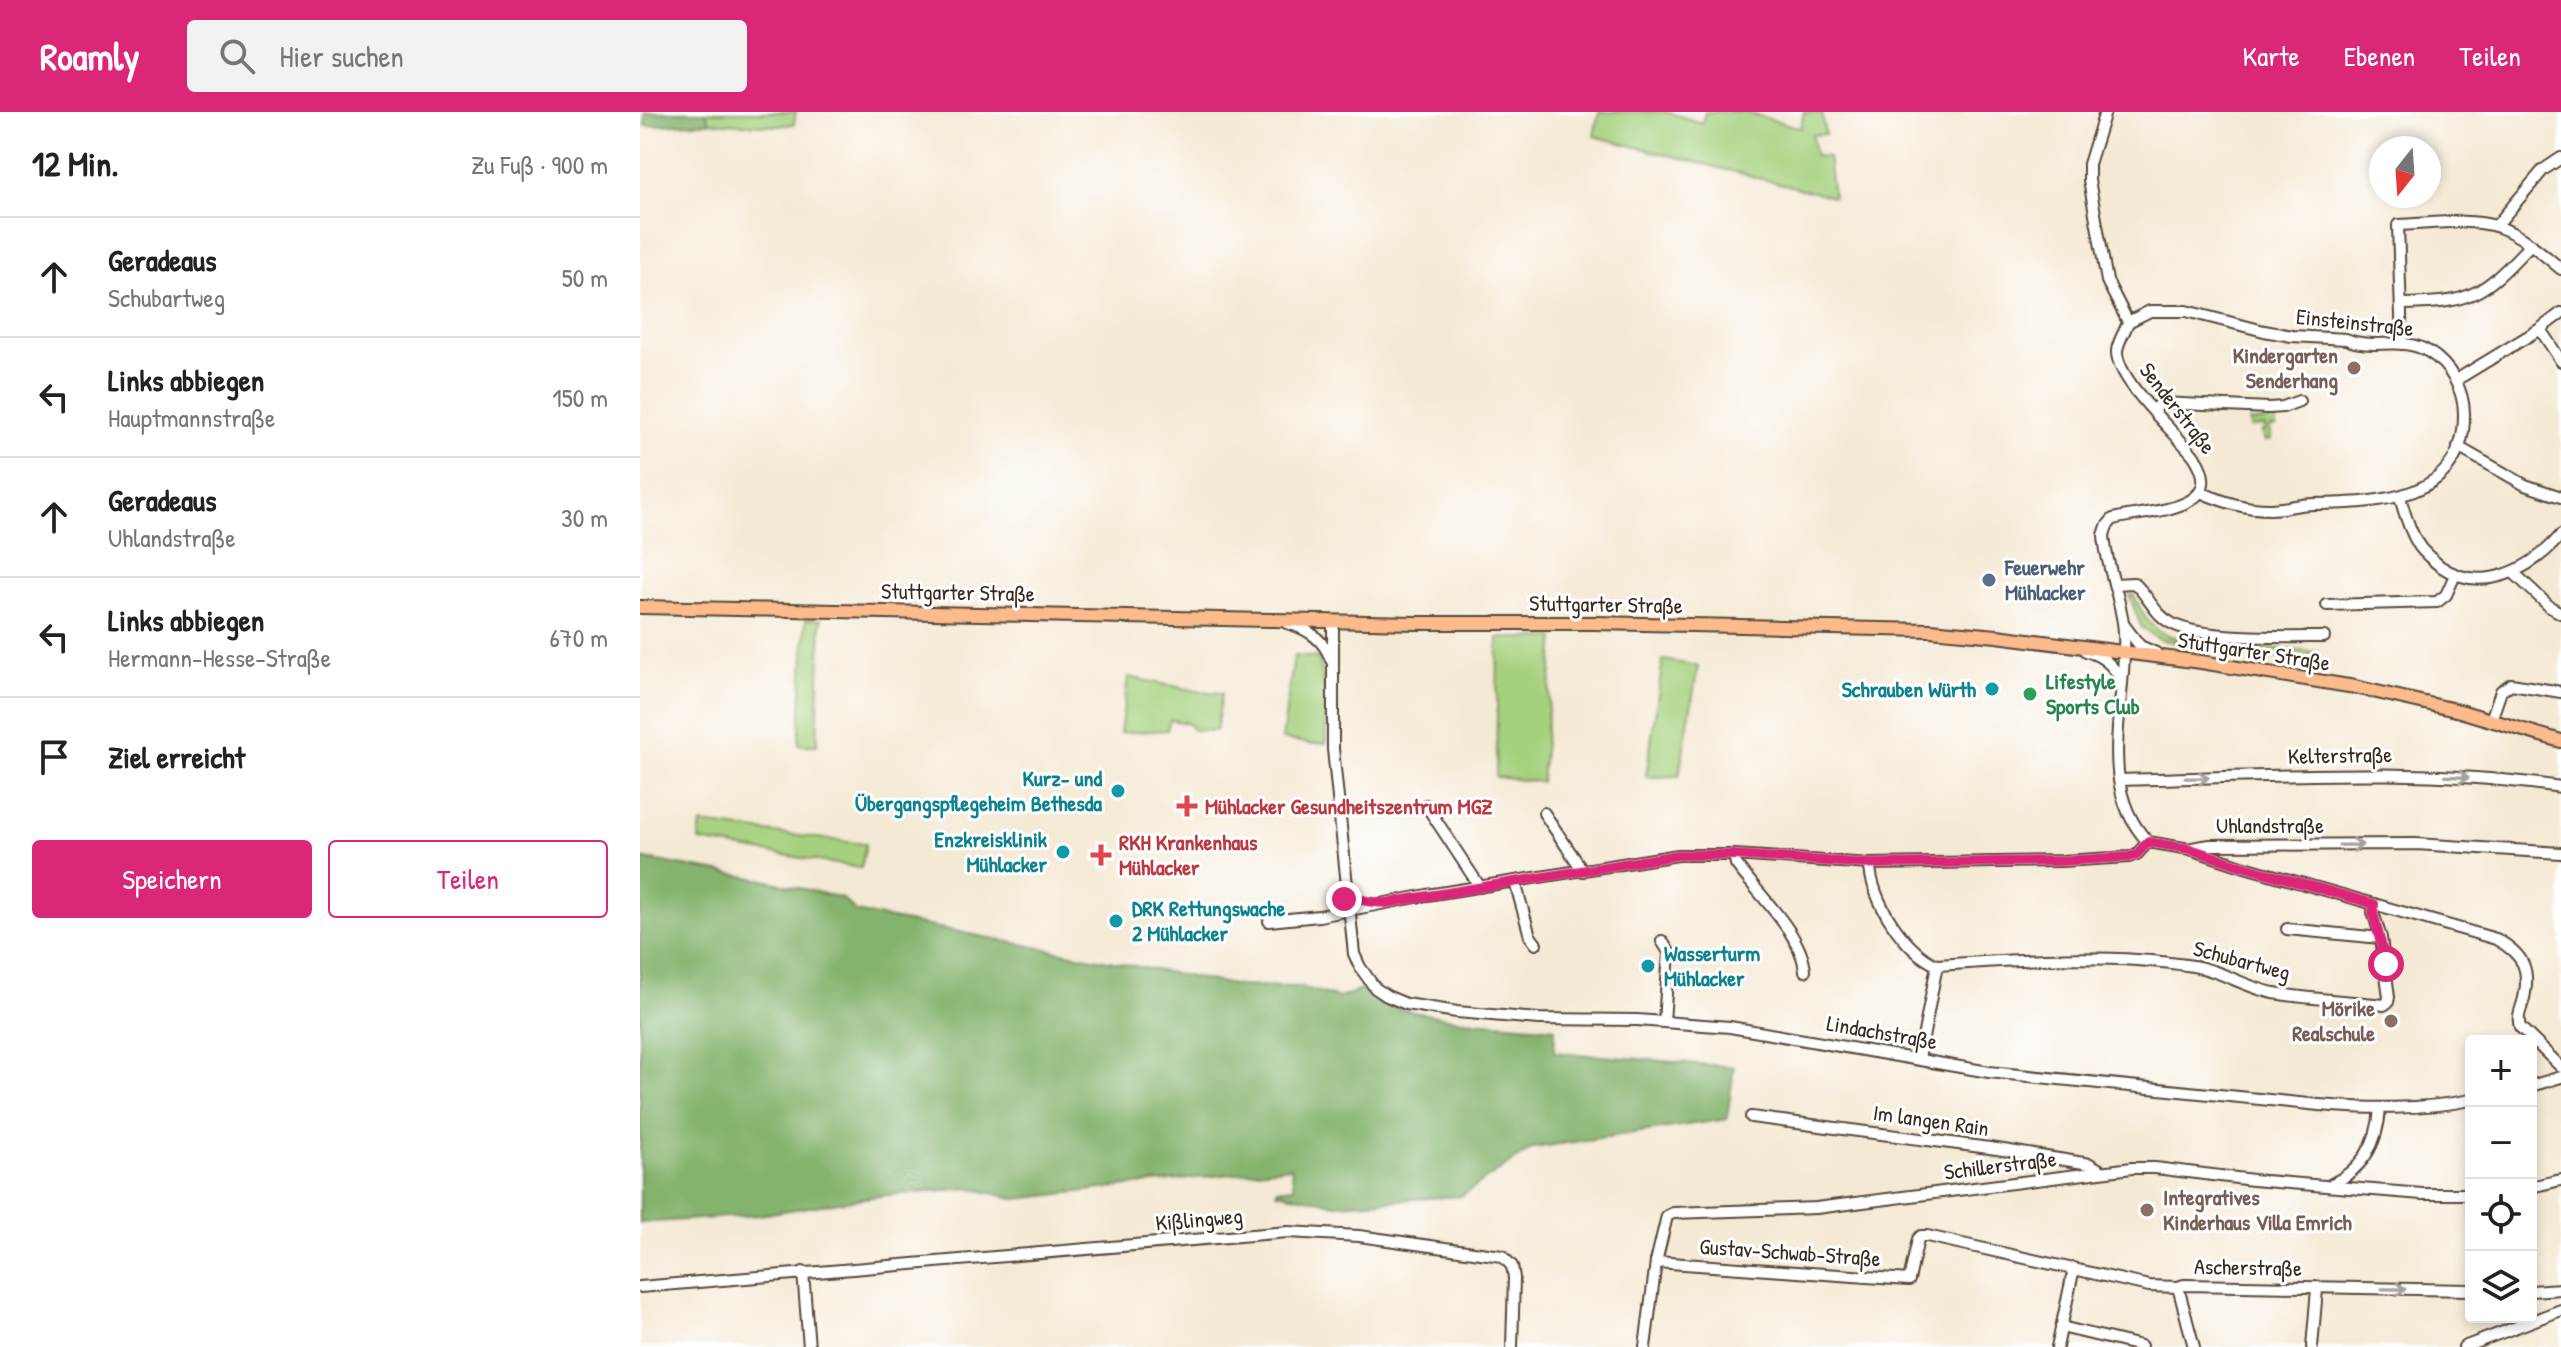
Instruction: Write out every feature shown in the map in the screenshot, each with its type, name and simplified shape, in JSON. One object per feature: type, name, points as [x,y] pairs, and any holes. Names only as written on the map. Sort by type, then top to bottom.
[{"type":"main road","name":"Stuttgarter Straße","points":[[640,607],[1864,628],[1968,633],[2170,658],[2355,687],[2491,720],[2561,741]]},
{"type":"street","points":[[2105,112],[2089,164],[2089,180],[2109,287],[2128,322]]},
{"type":"street","points":[[2496,226],[2543,170],[2561,158]]},
{"type":"street","points":[[2402,344],[2398,225],[2464,222],[2496,226],[2531,244],[2561,269]]},
{"type":"street","points":[[2401,304],[2446,302],[2474,294],[2531,244]]},
{"type":"street","name":"Einsteinstraße","points":[[2128,322],[2150,311],[2186,311],[2292,336],[2346,339],[2354,343],[2402,344],[2429,352],[2456,380]]},
{"type":"street","points":[[1269,921],[1319,916],[1678,855],[1734,855],[1870,864],[2062,861],[2137,854],[2148,842],[2131,820],[2119,780],[2117,740],[2125,653],[2123,623],[2105,544],[2104,535],[2110,522],[2183,505],[2200,492],[2240,507],[2270,509],[2400,497],[2414,493],[2436,480],[2451,464],[2458,447],[2464,426],[2464,408],[2456,380],[2561,313]]},
{"type":"street","name":"Senderstraße","points":[[2128,322],[2118,344],[2119,362],[2128,382],[2198,462],[2203,480],[2200,492]]},
{"type":"street","points":[[2540,329],[2561,361]]},
{"type":"street","points":[[2154,410],[2161,403],[2259,408],[2283,407],[2299,401]]},
{"type":"street","points":[[2458,447],[2525,485],[2561,497]]},
{"type":"street","points":[[2400,497],[2418,546],[2455,575],[2471,579],[2491,579],[2514,573],[2550,548],[2561,535]]},
{"type":"street","points":[[2514,573],[2550,607],[2561,613]]},
{"type":"street","points":[[2327,605],[2437,602],[2446,595],[2455,575]]},
{"type":"street","points":[[2114,584],[2134,583],[2169,623],[2186,630],[2239,636],[2324,637]]},
{"type":"street","points":[[1261,619],[1291,624],[1314,635],[1327,649],[1333,666]]},
{"type":"street","name":"Lindachstraße","points":[[1333,621],[1333,749],[1354,954],[1375,988],[1392,999],[1457,1012],[1539,1019],[1664,1021],[1745,1029],[1989,1072],[2319,1105],[2380,1108],[2465,1101]]},
{"type":"street","points":[[2123,623],[2140,646],[2170,658]]},
{"type":"street","points":[[2069,645],[2105,659],[2114,667],[2122,682]]},
{"type":"street","points":[[2491,720],[2501,691],[2511,684],[2561,692]]},
{"type":"street","name":"Kelterstraße","points":[[2119,780],[2409,773],[2561,787]]},
{"type":"street","points":[[1426,805],[1480,887]]},
{"type":"street","points":[[1544,813],[1583,871]]},
{"type":"street","name":"Uhlandstraße","points":[[2148,842],[2190,849],[2210,845],[2416,844],[2561,853]]},
{"type":"street","points":[[2190,849],[2496,939],[2512,948],[2523,962],[2527,976],[2517,1019],[2520,1027],[2561,1067]]},
{"type":"street","points":[[1734,855],[1736,864],[1795,942],[1803,956],[1805,971]]},
{"type":"street","points":[[1870,864],[1870,877],[1888,917],[1923,960],[1937,965],[1919,1059]]},
{"type":"street","points":[[1515,882],[1530,936],[1536,944]]},
{"type":"street","points":[[1347,885],[1358,899],[1386,903]]},
{"type":"street","points":[[1319,916],[1339,905],[1344,899],[1347,885]]},
{"type":"street","points":[[1353,940],[1358,916],[1386,903]]},
{"type":"street","name":"Schubartweg","points":[[1937,965],[2095,959],[2198,966],[2272,992],[2384,1005],[2389,997],[2374,904]]},
{"type":"street","points":[[1319,916],[1341,918],[1353,940]]},
{"type":"street","points":[[2287,929],[2381,938]]},
{"type":"street","points":[[1662,941],[1669,952],[1664,1021]]},
{"type":"street","points":[[2537,1084],[2561,1077]]},
{"type":"street","points":[[2329,1186],[2350,1174],[2366,1156],[2378,1128],[2380,1108]]},
{"type":"street","name":"Im langen Rain","points":[[1751,1117],[1997,1149],[2090,1164],[2102,1171]]},
{"type":"street","name":"Schillerstraße","points":[[1645,1347],[1656,1262],[1670,1214],[1816,1208],[2102,1171],[2155,1168],[2422,1194],[2465,1194]]},
{"type":"street","points":[[2537,1186],[2561,1180]]},
{"type":"street","name":"Kißlingweg","points":[[640,1287],[1288,1232],[1359,1236],[1502,1256],[1512,1266],[1514,1278],[1512,1347]]},
{"type":"street","name":"Gustav-Schwab-Straße","points":[[1656,1262],[1909,1280],[1921,1236],[2074,1268]]},
{"type":"street","points":[[2057,1347],[2074,1268]]},
{"type":"street","name":"Ascherstraße","points":[[2074,1268],[2149,1286],[2465,1290]]},
{"type":"street","points":[[803,1272],[809,1347]]},
{"type":"street","points":[[2178,1287],[2194,1347]]},
{"type":"street","points":[[2312,1347],[2317,1289]]},
{"type":"street","points":[[2537,1291],[2561,1289]]},
{"type":"street","points":[[2464,1347],[2561,1310]]},
{"type":"street","points":[[2061,1327],[2141,1346]]},
{"type":"green space","points":[[645,112],[706,112],[710,122],[645,126]]},
{"type":"green space","points":[[706,112],[796,112],[794,124],[778,126],[710,122]]},
{"type":"green space","points":[[1599,112],[1667,112],[1702,123],[1705,112],[1744,112],[1801,128],[1804,112],[1822,113],[1825,134],[1812,135],[1815,156],[1828,157],[1833,197],[1594,136]]},
{"type":"green space","points":[[2275,417],[2276,427],[2269,428],[2271,439],[2265,441],[2261,433],[2265,427],[2250,428],[2249,422]]},
{"type":"green space","points":[[2129,595],[2134,595],[2154,627],[2167,635],[2318,653],[2317,663],[2161,640],[2142,628]]},
{"type":"green space","points":[[806,619],[821,619],[817,745],[799,745]]},
{"type":"green space","points":[[1498,638],[1555,638],[1541,782],[1496,777]]},
{"type":"green space","points":[[1294,656],[1319,658],[1325,689],[1326,743],[1282,739]]},
{"type":"green space","points":[[1663,660],[1698,666],[1679,776],[1646,777]]},
{"type":"green space","points":[[1128,677],[1222,693],[1216,731],[1194,730],[1187,723],[1170,720],[1167,730],[1120,733]]},
{"type":"green space","points":[[701,824],[866,844],[861,868],[699,841]]},
{"type":"green space","points":[[640,858],[765,880],[842,898],[856,912],[1238,986],[1301,987],[1339,998],[1369,987],[1390,1006],[1404,1010],[1453,1019],[1555,1028],[1554,1052],[1734,1067],[1727,1119],[1533,1148],[1461,1196],[1336,1204],[1277,1192],[1277,1189],[1294,1187],[1291,1167],[1017,1199],[970,1188],[877,1196],[759,1215],[640,1223]]},
{"type":"place","name":"Kindergarten Senderhang","points":[[2354,368]]},
{"type":"place","name":"Feuerwehr Mühlacker","points":[[1989,580]]},
{"type":"place","name":"Schrauben Würth","points":[[1992,689]]},
{"type":"place","name":"Lifestyle Sports Club","points":[[2030,694]]},
{"type":"place","name":"Kurz- und Übergangspflegeheim Bethesda","points":[[1118,791]]},
{"type":"place","name":"Mühlacker Gesundheitszentrum MGZ","points":[[1187,806]]},
{"type":"place","name":"Enzkreisklinik Mühlacker","points":[[1063,852]]},
{"type":"place","name":"RKH Krankenhaus Mühlacker","points":[[1101,855]]},
{"type":"place","name":"DRK Rettungswache 2 Mühlacker","points":[[1116,921]]},
{"type":"place","name":"Wasserturm Mühlacker","points":[[1648,966]]},
{"type":"place","name":"Mörike Realschule","points":[[2391,1021]]},
{"type":"place","name":"Integratives Kinderhaus Villa Emrich","points":[[2147,1210]]},
{"type":"route","points":[[1344,899],[1347,885],[1358,899],[1386,903],[1678,855],[1734,855],[1870,864],[2062,861],[2129,857],[2137,854],[2148,842],[2190,849],[2374,904],[2373,912],[2386,964]]}]
